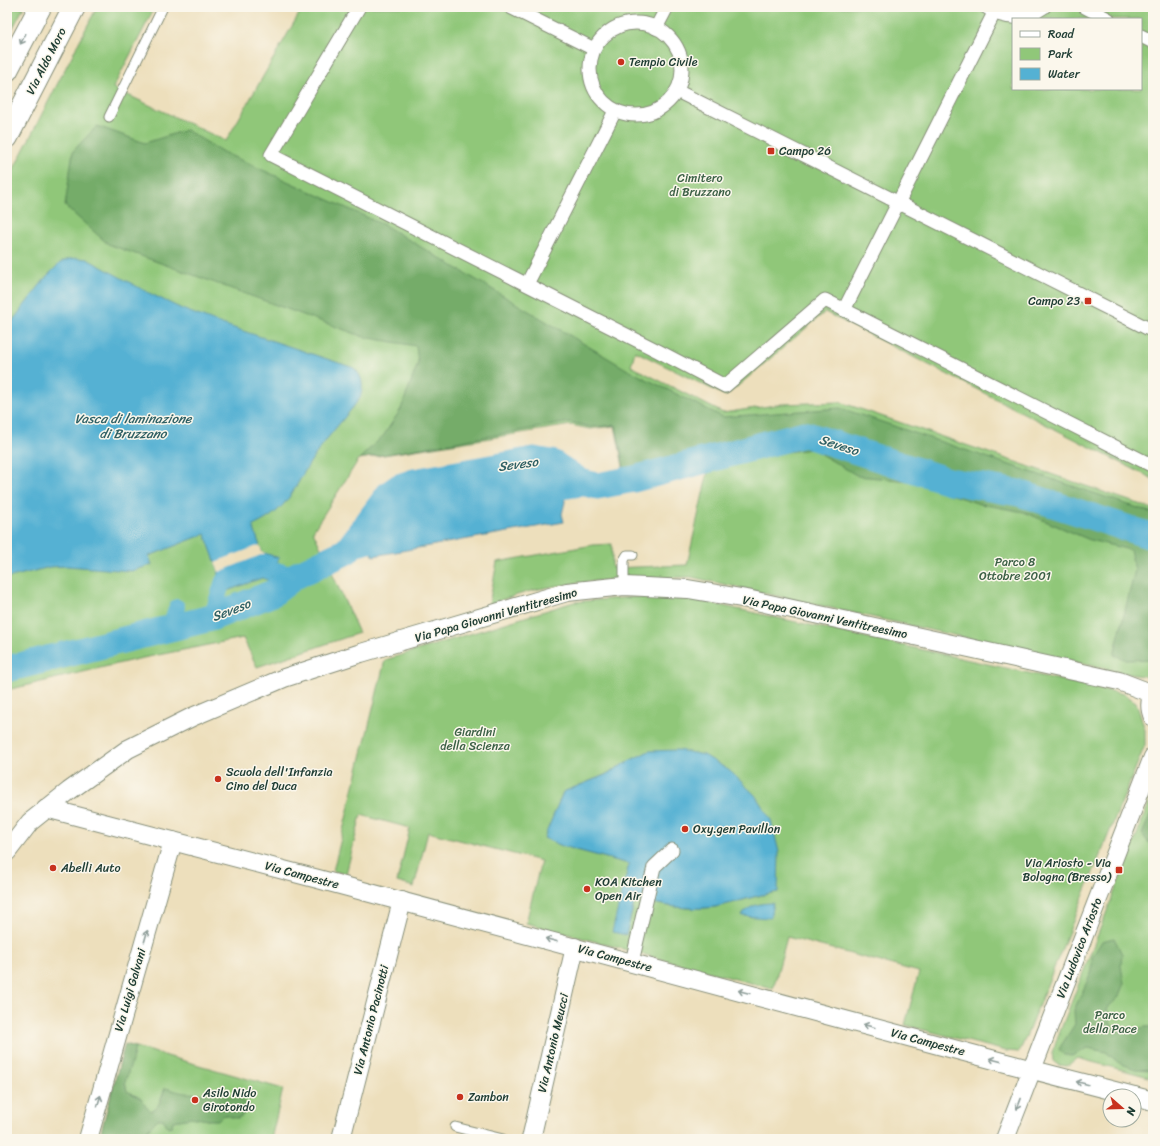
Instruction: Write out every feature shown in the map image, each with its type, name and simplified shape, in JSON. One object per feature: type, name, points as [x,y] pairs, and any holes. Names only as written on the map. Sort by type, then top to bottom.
[{"type":"main road","points":[[7,70],[40,7]]},
{"type":"main road","name":"Via Aldo Moro","points":[[7,137],[74,7]]},
{"type":"street","points":[[360,7],[271,155],[527,284],[724,386],[825,300],[1153,466]]},
{"type":"street","points":[[510,7],[594,49]]},
{"type":"street","points":[[656,28],[667,7]]},
{"type":"street","points":[[844,310],[899,202],[990,10],[1012,18],[1029,15],[1044,7]]},
{"type":"street","points":[[1085,7],[1106,18]]},
{"type":"street","points":[[626,24],[642,24],[656,28],[672,41],[680,55],[682,70],[677,91],[664,106],[650,113],[635,116],[615,111],[599,98],[590,79],[590,69],[594,49],[607,33],[626,24]]},
{"type":"street","points":[[1142,36],[1153,42]]},
{"type":"street","points":[[677,91],[1153,331]]},
{"type":"street","points":[[527,284],[615,111]]},
{"type":"street","name":"Via Papa Giovanni Ventitreesimo","points":[[7,852],[30,822],[69,790],[128,749],[192,717],[284,678],[361,653],[567,592],[624,586],[688,589],[747,599],[1119,681],[1153,694]]},
{"type":"street","points":[[1153,694],[1150,707],[1153,717]]},
{"type":"street","name":"Via Ludovico Ariosto","points":[[1005,1139],[1153,757]]},
{"type":"street","name":"Via Campestre","points":[[69,790],[80,807],[96,821]]},
{"type":"street","name":"Via Campestre","points":[[46,808],[402,901],[1103,1088]]},
{"type":"street","name":"Via Luigi Galvani","points":[[88,1139],[173,841]]},
{"type":"street","points":[[632,962],[654,868],[672,850]]},
{"type":"street","name":"Via Antonio Pacinotti","points":[[341,1139],[402,901]]},
{"type":"street","name":"Via Antonio Meucci","points":[[531,1139],[575,947]]},
{"type":"street","name":"Via Campestre","points":[[1142,1098],[1153,1101]]},
{"type":"lane","points":[[109,117],[163,7]]},
{"type":"lane","points":[[624,586],[624,560],[627,555],[633,555]]},
{"type":"lane","points":[[455,1126],[503,1139]]},
{"type":"green space","points":[[7,7],[24,7],[7,39]]},
{"type":"green space","points":[[97,7],[155,7],[113,88],[226,141],[303,7],[1153,7],[1153,479],[825,312],[726,396],[635,351],[631,366],[723,413],[782,404],[840,402],[1153,509],[1153,677],[1134,675],[691,577],[577,583],[539,589],[489,604],[497,562],[593,545],[612,544],[612,568],[687,565],[708,471],[627,487],[615,426],[590,429],[571,425],[359,459],[313,531],[359,633],[257,667],[243,638],[138,659],[7,690],[7,182]]},
{"type":"green space","points":[[97,126],[145,143],[186,130],[223,152],[384,225],[628,370],[723,417],[840,408],[1153,513],[1153,659],[1127,660],[1114,655],[1135,570],[1130,550],[1090,540],[1024,512],[980,504],[909,481],[858,476],[812,449],[786,452],[712,471],[628,489],[616,425],[590,427],[570,422],[359,459],[384,435],[401,409],[418,363],[416,346],[364,337],[108,244],[65,206],[73,151]]},
{"type":"green space","name":"Giardini della Scienza","points":[[634,597],[696,600],[1124,694],[1136,702],[1145,730],[1145,745],[1019,1052],[1006,1051],[905,1025],[919,972],[787,937],[773,989],[526,923],[541,861],[428,832],[414,887],[397,882],[410,828],[361,815],[346,874],[333,871],[385,660],[574,602]],"holes":[[[649,752],[778,892],[705,908],[674,907],[635,899],[626,935],[629,864],[562,846],[545,838],[563,792],[605,775],[629,761]]]},
{"type":"green space","name":"Parco della Pace","points":[[1153,793],[1153,1078],[1077,1058],[1067,1066],[1058,1065],[1053,1061],[1052,1052]]},
{"type":"green space","points":[[1153,809],[1153,844],[1148,842],[1142,834]]},
{"type":"green space","points":[[1114,938],[1122,954],[1121,966],[1124,983],[1118,998],[1107,1008],[1111,1025],[1128,1032],[1141,1028],[1153,1027],[1153,1070],[1135,1069],[1119,1063],[1106,1052],[1088,1048],[1072,1056],[1064,1055],[1059,1049],[1075,1024],[1074,1010],[1092,971],[1092,957],[1102,941]]},
{"type":"green space","name":"Asilo Nido Girotondo","points":[[125,1044],[283,1089],[271,1139],[99,1139]]},
{"type":"green space","points":[[125,1044],[135,1047],[125,1082],[127,1091],[142,1099],[146,1107],[151,1111],[159,1104],[165,1088],[184,1093],[207,1094],[243,1100],[245,1106],[243,1115],[234,1118],[225,1115],[218,1120],[190,1117],[173,1121],[172,1126],[168,1127],[163,1119],[158,1119],[143,1133],[128,1129],[121,1136],[123,1139],[99,1139]]},
{"type":"water","name":"Vasca di laminazione di Bruzzano","points":[[69,259],[87,259],[147,292],[182,309],[213,321],[354,368],[361,378],[362,390],[360,398],[323,444],[292,494],[277,511],[253,526],[262,552],[279,558],[270,581],[262,578],[227,591],[214,587],[219,572],[205,534],[149,556],[152,565],[131,571],[67,566],[50,567],[7,578],[7,328],[47,276],[60,263]]},
{"type":"water","points":[[536,470],[556,475],[562,480],[565,502],[562,514],[564,522],[373,556],[370,538],[395,502],[409,493]]},
{"type":"water","points":[[678,750],[704,755],[730,771],[755,795],[771,820],[779,852],[778,892],[705,908],[675,907],[635,899],[626,935],[612,932],[629,864],[562,846],[544,838],[563,792],[605,775],[649,751]]},
{"type":"water","points":[[773,903],[770,918],[742,916],[748,909],[755,905]]},
{"type":"pier","points":[[260,545],[262,552],[266,553],[219,572],[215,562]]},
{"type":"waterway","name":"Seveso","points":[[7,669],[211,618],[273,593],[295,576],[347,551],[389,494],[399,487],[414,482],[534,460],[552,463],[581,482],[597,486],[634,479],[804,434],[949,481],[1019,493],[1153,536]]},
{"type":"waterway","points":[[544,497],[564,491],[597,486]]},
{"type":"waterway","points":[[347,551],[393,540]]},
{"type":"waterway","points":[[211,618],[223,581],[262,565],[295,576]]},
{"type":"waterway","points":[[168,630],[177,607]]},
{"type":"place","name":"Tempio Civile","points":[[621,62]]},
{"type":"place","name":"Campo 26","points":[[771,151]]},
{"type":"place","name":"Campo 23","points":[[1088,301]]},
{"type":"place","name":"Scuola dell'Infanzia Cino del Duca","points":[[218,779]]},
{"type":"place","name":"Oxy.gen Pavillon","points":[[685,829]]},
{"type":"place","name":"Abelli Auto","points":[[53,868]]},
{"type":"place","name":"Via Ariosto - Via Bologna (Bresso)","points":[[1119,870]]},
{"type":"place","name":"KOA Kitchen Open Air","points":[[587,889]]},
{"type":"place","name":"Zambon","points":[[460,1097]]},
{"type":"place","name":"Asilo Nido Girotondo","points":[[195,1100]]},
{"type":"park label","name":"Cimitero di Bruzzano","points":[[700,185]]},
{"type":"park label","name":"Parco 8 Ottobre 2001","points":[[1015,569]]}]
